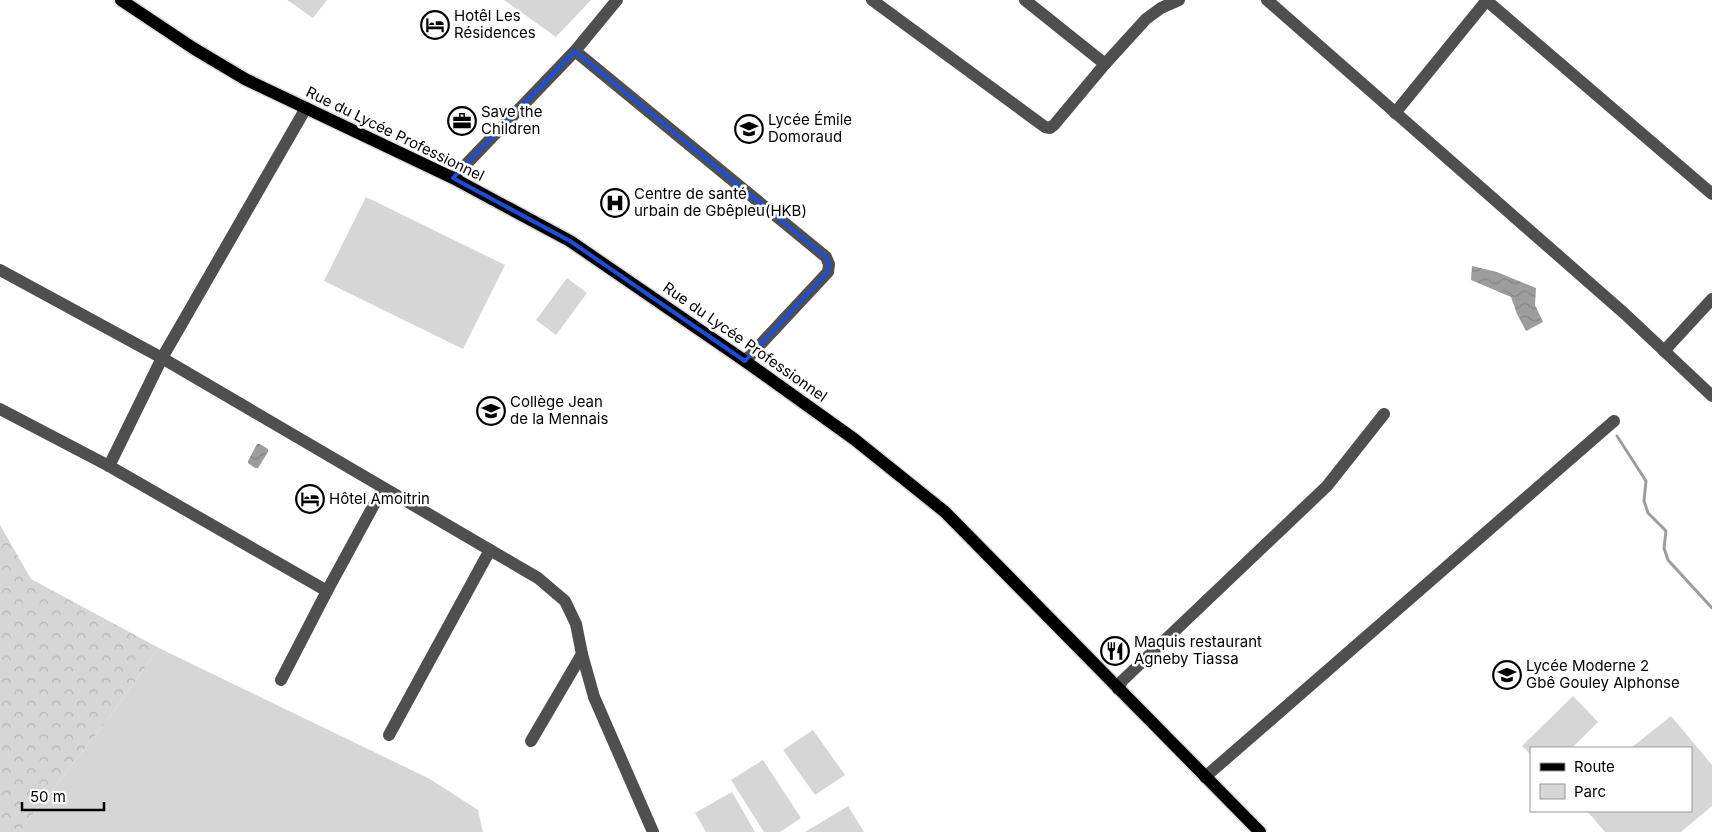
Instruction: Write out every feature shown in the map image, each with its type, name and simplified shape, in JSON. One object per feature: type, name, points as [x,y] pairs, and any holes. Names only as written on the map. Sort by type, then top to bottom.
[{"type":"main road","name":"Rue du Lycée Professionnel","points":[[121,0],[236,74],[453,178],[570,241],[745,361],[854,439],[945,512],[1118,685],[1260,832]]},
{"type":"street","points":[[453,178],[574,51],[617,0]]},
{"type":"street","points":[[872,0],[1045,127],[1050,128],[1054,126],[1146,18],[1161,8],[1179,0]]},
{"type":"street","points":[[1025,0],[1105,64]]},
{"type":"street","points":[[1266,0],[1625,314],[1712,396]]},
{"type":"street","points":[[1395,113],[1486,0],[1712,194]]},
{"type":"street","points":[[574,51],[826,257],[829,264],[828,272],[745,361]]},
{"type":"street","points":[[109,466],[162,358],[306,108]]},
{"type":"street","points":[[0,270],[162,358],[538,578],[565,601],[576,624],[594,697],[653,832]]},
{"type":"street","points":[[1664,350],[1712,299]]},
{"type":"street","points":[[0,409],[109,466],[327,590]]},
{"type":"street","points":[[1118,685],[1327,486],[1384,414]]},
{"type":"street","points":[[1205,777],[1614,421]]},
{"type":"street","points":[[281,680],[327,590],[383,488]]},
{"type":"street","points":[[389,735],[490,550]]},
{"type":"street","points":[[531,741],[582,654]]},
{"type":"highlighted area","points":[[575,51],[826,257],[829,264],[828,272],[745,361],[570,241],[453,178]]},
{"type":"green space","points":[[287,0],[327,0],[313,18]]},
{"type":"green space","points":[[504,0],[591,0],[556,37]]},
{"type":"green space","points":[[366,197],[505,265],[463,349],[324,281]]},
{"type":"green space","points":[[567,278],[587,293],[556,335],[536,320]]},
{"type":"green space","points":[[0,525],[31,579],[159,648],[105,723],[19,832],[0,832]]},
{"type":"green space","points":[[159,648],[430,779],[478,810],[483,832],[19,832],[105,723]]},
{"type":"green space","points":[[1573,696],[1598,722],[1573,747],[1530,747],[1530,754],[1522,746]]},
{"type":"green space","points":[[1671,716],[1712,765],[1712,806],[1681,832],[1605,832],[1588,812],[1692,812],[1692,747],[1632,747]]},
{"type":"green space","points":[[813,730],[845,775],[815,795],[783,750]]},
{"type":"green space","points":[[763,760],[801,818],[780,832],[764,832],[731,780]]},
{"type":"green space","points":[[732,792],[755,832],[706,832],[695,813]]},
{"type":"green space","points":[[848,806],[864,832],[805,832]]},
{"type":"water","points":[[1472,266],[1497,272],[1536,288],[1535,305],[1543,322],[1526,331],[1511,297],[1471,280]]},
{"type":"water","points":[[257,444],[268,449],[268,452],[258,468],[255,468],[248,461]]},
{"type":"waterway","points":[[1617,436],[1646,481],[1644,501],[1648,513],[1666,531],[1664,548],[1668,560],[1712,608]]},
{"type":"place","name":"Hotêl Les Résidences","points":[[435,25]]},
{"type":"place","name":"Save the Children","points":[[462,121]]},
{"type":"place","name":"Lycée Émile Domoraud","points":[[749,129]]},
{"type":"place","name":"Centre de santé urbain de Gbêpleu(HKB)","points":[[615,203]]},
{"type":"place","name":"Collège Jean de la Mennais","points":[[491,411]]},
{"type":"place","name":"Hôtel Amoitrin","points":[[310,499]]},
{"type":"place","name":"Maquis restaurant Agneby Tiassa","points":[[1115,651]]},
{"type":"place","name":"Lycée Moderne 2 Gbê Gouley Alphonse","points":[[1507,675]]}]
